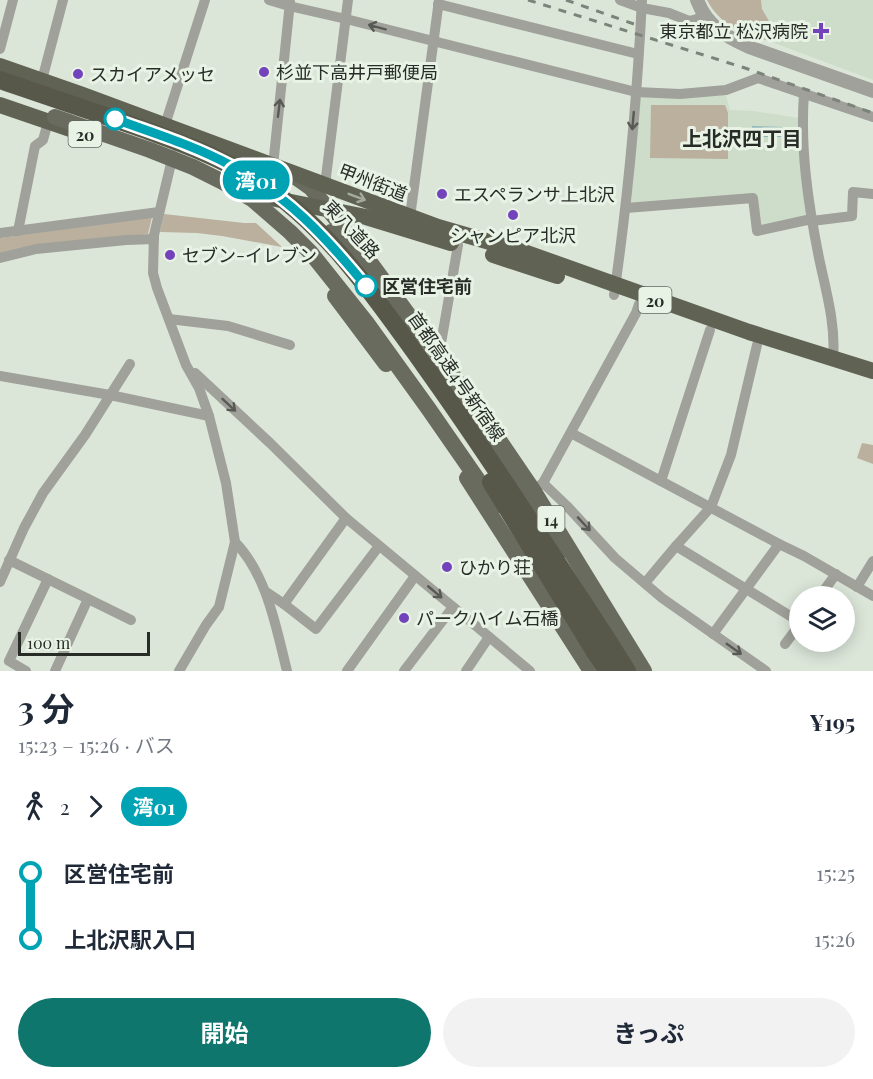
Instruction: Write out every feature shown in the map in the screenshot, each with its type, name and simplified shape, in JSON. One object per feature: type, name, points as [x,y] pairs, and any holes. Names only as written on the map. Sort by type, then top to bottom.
[{"type":"highway","name":"甲州街道","points":[[0,66],[438,227],[524,252],[614,290],[639,304],[710,330],[873,382]]},
{"type":"highway","name":"首都高速4号新宿線","points":[[0,80],[204,152],[251,177],[297,211],[318,230],[366,286],[459,413],[522,507],[603,648],[607,671]]},
{"type":"highway","name":"首都高速4号新宿線","points":[[0,91],[163,149],[225,175],[266,200],[310,238],[357,293],[481,466],[603,648],[626,671]]},
{"type":"highway","name":"甲州街道","points":[[0,105],[52,119],[184,168],[229,189],[366,217],[614,290],[873,371]]},
{"type":"main road","name":"東八道路","points":[[0,72],[191,141],[244,164],[297,200],[320,221],[350,252],[469,412],[643,671]]},
{"type":"main road","name":"14","points":[[0,100],[150,150],[203,172],[252,199],[290,232],[311,253],[366,322],[479,480],[530,560],[592,671]]},
{"type":"main road","name":"14","points":[[278,168],[311,188],[538,486],[643,671]]},
{"type":"main road","name":"14","points":[[229,189],[277,229],[315,268],[413,399],[468,478],[592,671]]},
{"type":"main road","points":[[350,237],[366,217]]},
{"type":"main road","points":[[413,399],[450,373]]},
{"type":"street","points":[[0,49],[12,0]]},
{"type":"street","points":[[42,80],[63,0]]},
{"type":"street","points":[[179,671],[219,607],[235,542],[226,483],[209,416],[199,388],[186,365],[153,273],[154,239],[171,164],[172,128],[205,0]]},
{"type":"street","points":[[269,0],[289,3],[636,92],[680,94],[726,90],[758,78],[873,117]]},
{"type":"street","points":[[325,185],[348,0]]},
{"type":"street","points":[[620,0],[642,4],[689,21],[703,14]]},
{"type":"street","points":[[697,0],[703,14],[716,29],[730,38],[749,47],[873,91]]},
{"type":"street","points":[[410,217],[439,2],[638,54]]},
{"type":"street","points":[[278,168],[289,3]]},
{"type":"street","points":[[614,290],[626,208],[642,4]]},
{"type":"street","points":[[804,93],[803,153],[812,221],[834,336],[833,358]]},
{"type":"street","points":[[18,231],[35,146],[43,140],[52,119]]},
{"type":"street","points":[[626,208],[753,198],[757,231],[807,220],[852,216],[853,192],[873,194]]},
{"type":"street","points":[[0,233],[159,212]]},
{"type":"street","points":[[0,258],[36,249],[154,239]]},
{"type":"street","points":[[440,355],[458,245]]},
{"type":"street","points":[[639,304],[571,433],[538,486],[567,506],[615,558],[662,598],[764,670]]},
{"type":"street","points":[[169,319],[228,326],[291,345]]},
{"type":"street","points":[[661,481],[710,330]]},
{"type":"street","points":[[645,583],[711,507],[731,455],[757,345]]},
{"type":"street","points":[[0,582],[24,528],[43,493],[85,435],[130,364]]},
{"type":"street","points":[[186,365],[346,518],[530,671]]},
{"type":"street","points":[[0,376],[110,395],[209,416]]},
{"type":"street","points":[[571,433],[804,556],[873,596]]},
{"type":"street","points":[[284,604],[346,518]]},
{"type":"street","points":[[235,542],[266,592],[286,671]]},
{"type":"street","points":[[713,634],[779,544]]},
{"type":"street","points":[[266,592],[316,628],[379,546]]},
{"type":"street","points":[[676,546],[789,616]]},
{"type":"street","points":[[9,560],[131,620]]},
{"type":"street","points":[[857,587],[873,561]]},
{"type":"street","points":[[827,586],[836,574]]},
{"type":"street","points":[[346,671],[415,576]]},
{"type":"street","points":[[26,671],[9,661],[48,579]]},
{"type":"street","points":[[55,671],[88,598]]},
{"type":"street","points":[[404,671],[453,607]]},
{"type":"street","points":[[466,671],[489,637]]},
{"type":"street","points":[[785,644],[789,638]]},
{"type":"shaded area","points":[[707,0],[761,0],[762,9],[769,21],[769,41],[750,35],[725,22],[712,9]]},
{"type":"shaded area","name":"東京都立 松沢病院","points":[[761,0],[873,0],[873,80],[769,41],[769,21],[762,9]]},
{"type":"shaded area","points":[[725,93],[730,110],[799,118],[807,218],[759,228],[755,197],[629,203],[639,101],[643,96]]},
{"type":"shaded area","points":[[651,105],[725,105],[728,113],[728,159],[650,158]]},
{"type":"shaded area","points":[[164,214],[256,223],[282,247],[222,236],[160,232]]},
{"type":"shaded area","points":[[152,217],[148,234],[26,249],[0,255],[0,238]]},
{"type":"shaded area","points":[[862,443],[873,445],[873,464],[857,458]]},
{"type":"water","points":[[752,126],[782,127],[781,137],[752,137]]},
{"type":"railway","points":[[528,0],[745,68],[873,113]]},
{"type":"railway","points":[[566,0],[634,24]]},
{"type":"bus line","name":"湾01","points":[[115,119],[204,152],[251,177],[272,191],[318,230],[366,286]]},
{"type":"place","name":"東京都立 松沢病院","points":[[821,31]]},
{"type":"place","name":"杉並下高井戸郵便局","points":[[264,72]]},
{"type":"place","name":"スカイアメッセ","points":[[78,74]]},
{"type":"place","name":"エスペランサ上北沢","points":[[442,194]]},
{"type":"place","name":"シャンピア北沢","points":[[513,215]]},
{"type":"place","name":"セブン-イレブン","points":[[170,255]]},
{"type":"place","name":"区営住宅前","points":[[366,286]]},
{"type":"place","name":"ひかり荘","points":[[447,567]]},
{"type":"place","name":"パークハイム石橋","points":[[404,618]]},
{"type":"district","name":"上北沢四丁目","points":[[742,137]]}]
